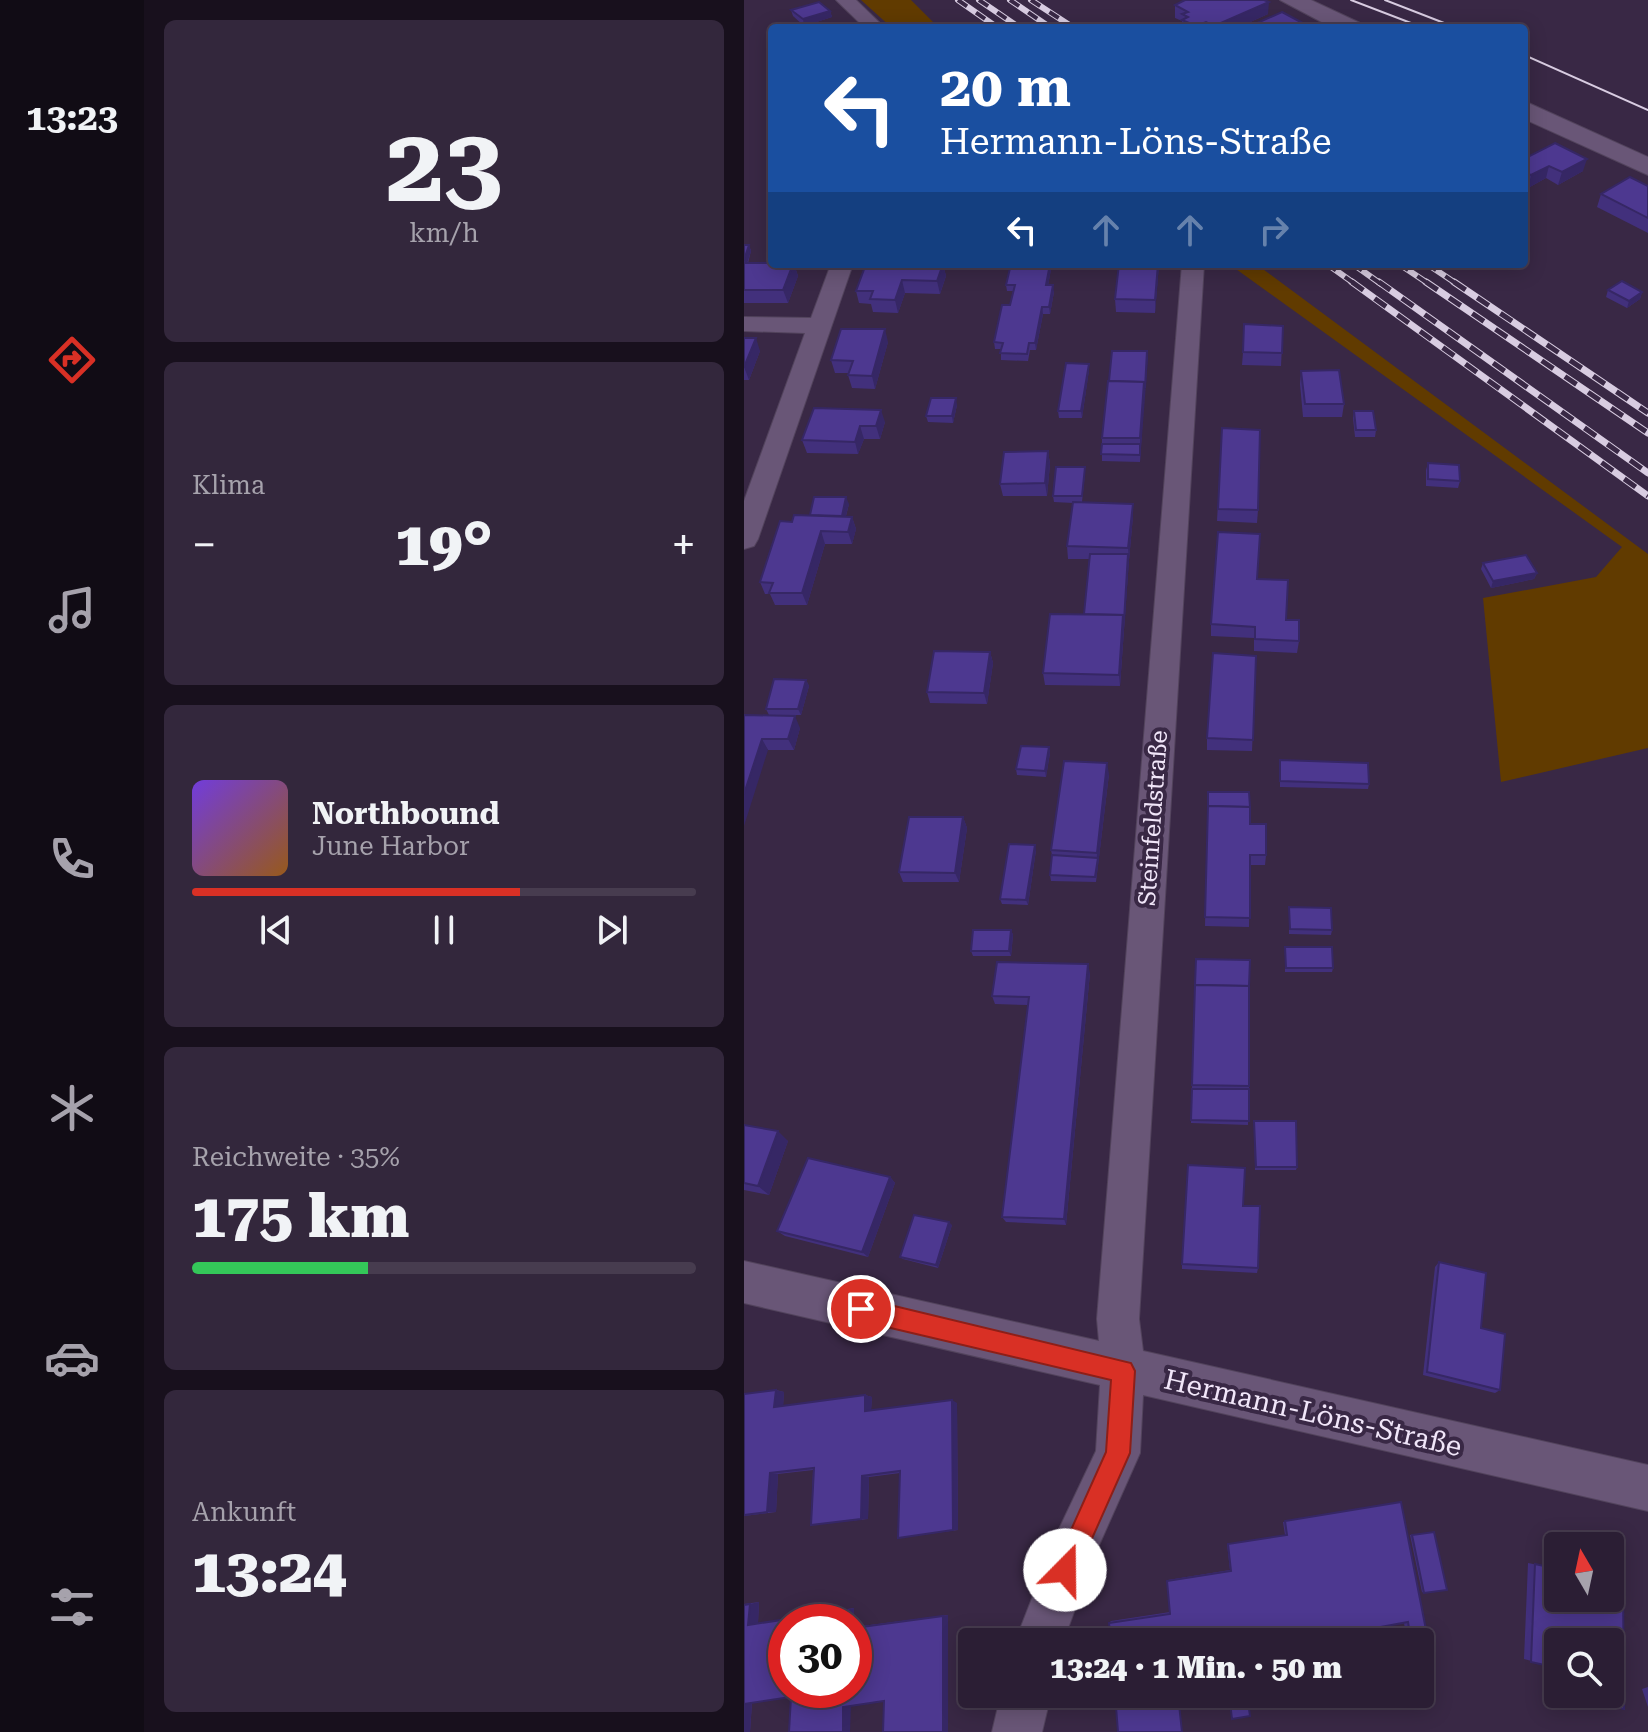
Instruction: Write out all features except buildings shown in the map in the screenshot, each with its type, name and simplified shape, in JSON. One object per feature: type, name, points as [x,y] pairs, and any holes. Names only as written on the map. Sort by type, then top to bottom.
[{"type":"street","points":[[845,0],[872,24]]},
{"type":"street","points":[[1292,0],[1343,24]]},
{"type":"street","points":[[1528,111],[1648,167]]},
{"type":"street","points":[[744,539],[841,268]]},
{"type":"street","name":"Steinfeldstraße","points":[[1044,1628],[1075,1545],[1118,1453],[1123,1371],[1118,1319],[1193,268]]},
{"type":"street","points":[[744,324],[820,326]]},
{"type":"street","name":"Hermann-Löns-Straße","points":[[744,1282],[1123,1371],[1648,1488]]},
{"type":"street","points":[[1017,1732],[1023,1708]]},
{"type":"shaded area","points":[[861,0],[911,0],[935,24],[888,24]]},
{"type":"shaded area","points":[[1235,268],[1261,268],[1648,554],[1648,748],[1501,782],[1483,598],[1596,577],[1622,547]]},
{"type":"tram line","points":[[1351,0],[1414,24]]},
{"type":"tram line","points":[[1385,0],[1447,24]]},
{"type":"tram line","points":[[1528,57],[1648,110]]},
{"type":"railway","points":[[958,0],[992,24]]},
{"type":"railway","points":[[979,0],[1014,24]]},
{"type":"railway","points":[[1010,0],[1045,24]]},
{"type":"railway","points":[[1031,0],[1068,24]]},
{"type":"railway","points":[[1333,268],[1355,284]]},
{"type":"railway","points":[[1359,268],[1381,284]]},
{"type":"railway","points":[[1405,268],[1426,282]]},
{"type":"railway","points":[[1433,268],[1454,282]]},
{"type":"railway","points":[[1352,282],[1648,496]]},
{"type":"railway","points":[[1379,282],[1648,473]]},
{"type":"railway","points":[[1426,282],[1648,433]]},
{"type":"railway","points":[[1454,282],[1648,413]]},
{"type":"route","points":[[861,1309],[1123,1371],[1118,1453],[1065,1570]]}]
